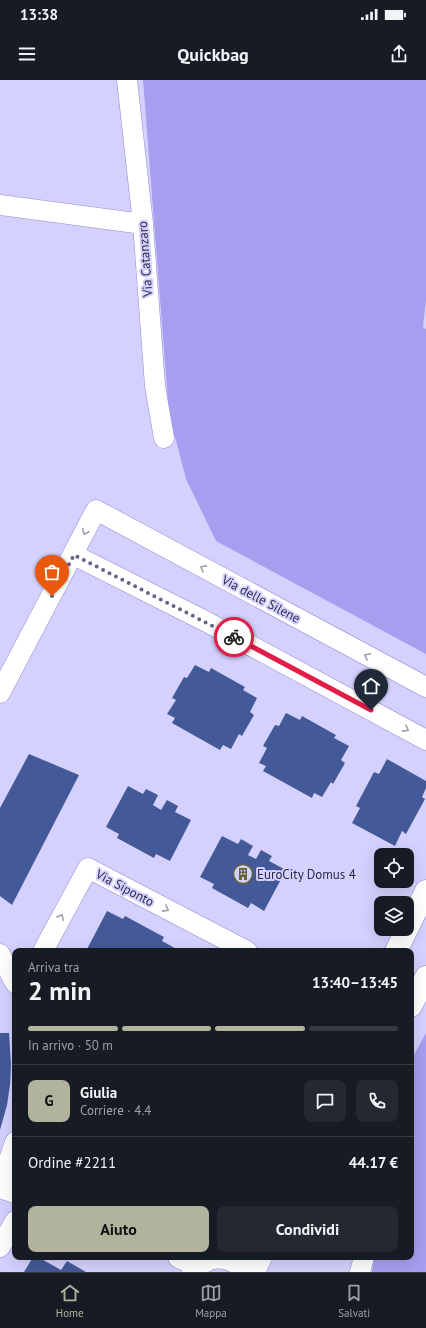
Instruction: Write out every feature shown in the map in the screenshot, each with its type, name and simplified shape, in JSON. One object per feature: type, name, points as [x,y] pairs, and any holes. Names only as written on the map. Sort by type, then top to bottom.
[{"type":"street","name":"Via Catanzaro","points":[[127,80],[143,224],[155,386],[164,438]]},
{"type":"street","points":[[0,205],[143,224]]},
{"type":"street","name":"Via delle Silene","points":[[74,555],[96,510],[426,687]]},
{"type":"street","points":[[0,693],[74,555],[205,621],[426,740]]},
{"type":"street","name":"Via Siponto","points":[[45,948],[88,868],[241,948]]},
{"type":"street","points":[[414,915],[426,891]]},
{"type":"street","points":[[398,948],[404,936]]},
{"type":"street","points":[[0,954],[12,977]]},
{"type":"street","points":[[414,1000],[426,977]]},
{"type":"street","points":[[12,1151],[0,1186],[12,1191]]},
{"type":"street","points":[[0,1247],[12,1226]]},
{"type":"street","points":[[168,1260],[180,1272]]},
{"type":"street","points":[[187,1260],[191,1262],[217,1260]]},
{"type":"street","points":[[232,1260],[242,1266],[246,1272]]},
{"type":"street","points":[[254,1272],[260,1260]]},
{"type":"street","points":[[360,1272],[363,1260]]},
{"type":"shaded area","points":[[143,80],[426,80],[426,299],[423,327],[426,329],[426,654],[216,541],[186,479],[169,414]]},
{"type":"shaded area","points":[[426,1033],[426,1272],[372,1272],[374,1260],[414,1260],[414,1055]]},
{"type":"building","points":[[195,665],[209,672],[211,668],[245,687],[243,690],[257,698],[250,712],[254,715],[242,736],[239,734],[231,749],[223,745],[220,750],[172,723],[175,718],[167,714],[176,700],[172,698],[184,677],[187,678]]},
{"type":"building","points":[[286,713],[300,720],[302,716],[336,735],[334,738],[349,746],[341,760],[345,763],[333,784],[331,782],[322,797],[314,793],[312,798],[263,771],[266,766],[259,763],[267,748],[263,746],[275,725],[279,726]]},
{"type":"building","points":[[29,754],[79,775],[12,905],[0,896],[0,808]]},
{"type":"building","points":[[387,759],[426,781],[426,788],[422,797],[425,799],[406,834],[402,831],[395,846],[352,823],[360,808],[356,806],[374,772],[379,774]]},
{"type":"building","points":[[128,786],[143,794],[146,789],[158,795],[153,805],[161,810],[167,800],[178,806],[175,812],[191,820],[170,861],[156,854],[154,858],[117,838],[119,834],[106,827]]},
{"type":"building","name":"EuroCity Domus 4","points":[[222,836],[238,844],[241,839],[253,846],[248,855],[256,859],[261,850],[272,856],[269,861],[286,870],[264,911],[251,903],[248,908],[212,888],[214,884],[200,877]]},
{"type":"building","points":[[107,911],[123,919],[125,916],[164,937],[162,941],[175,948],[88,948]]},
{"type":"building","points":[[0,1033],[9,1033],[11,1065],[7,1105],[0,1130]]},
{"type":"building","points":[[31,1260],[43,1260],[61,1270],[67,1261],[86,1272],[24,1272]]},
{"type":"way so far","points":[[52,596],[74,555],[234,637]]},
{"type":"place","name":"EuroCity Domus 4","points":[[243,874]]},
{"type":"route","points":[[234,637],[371,710]]}]
